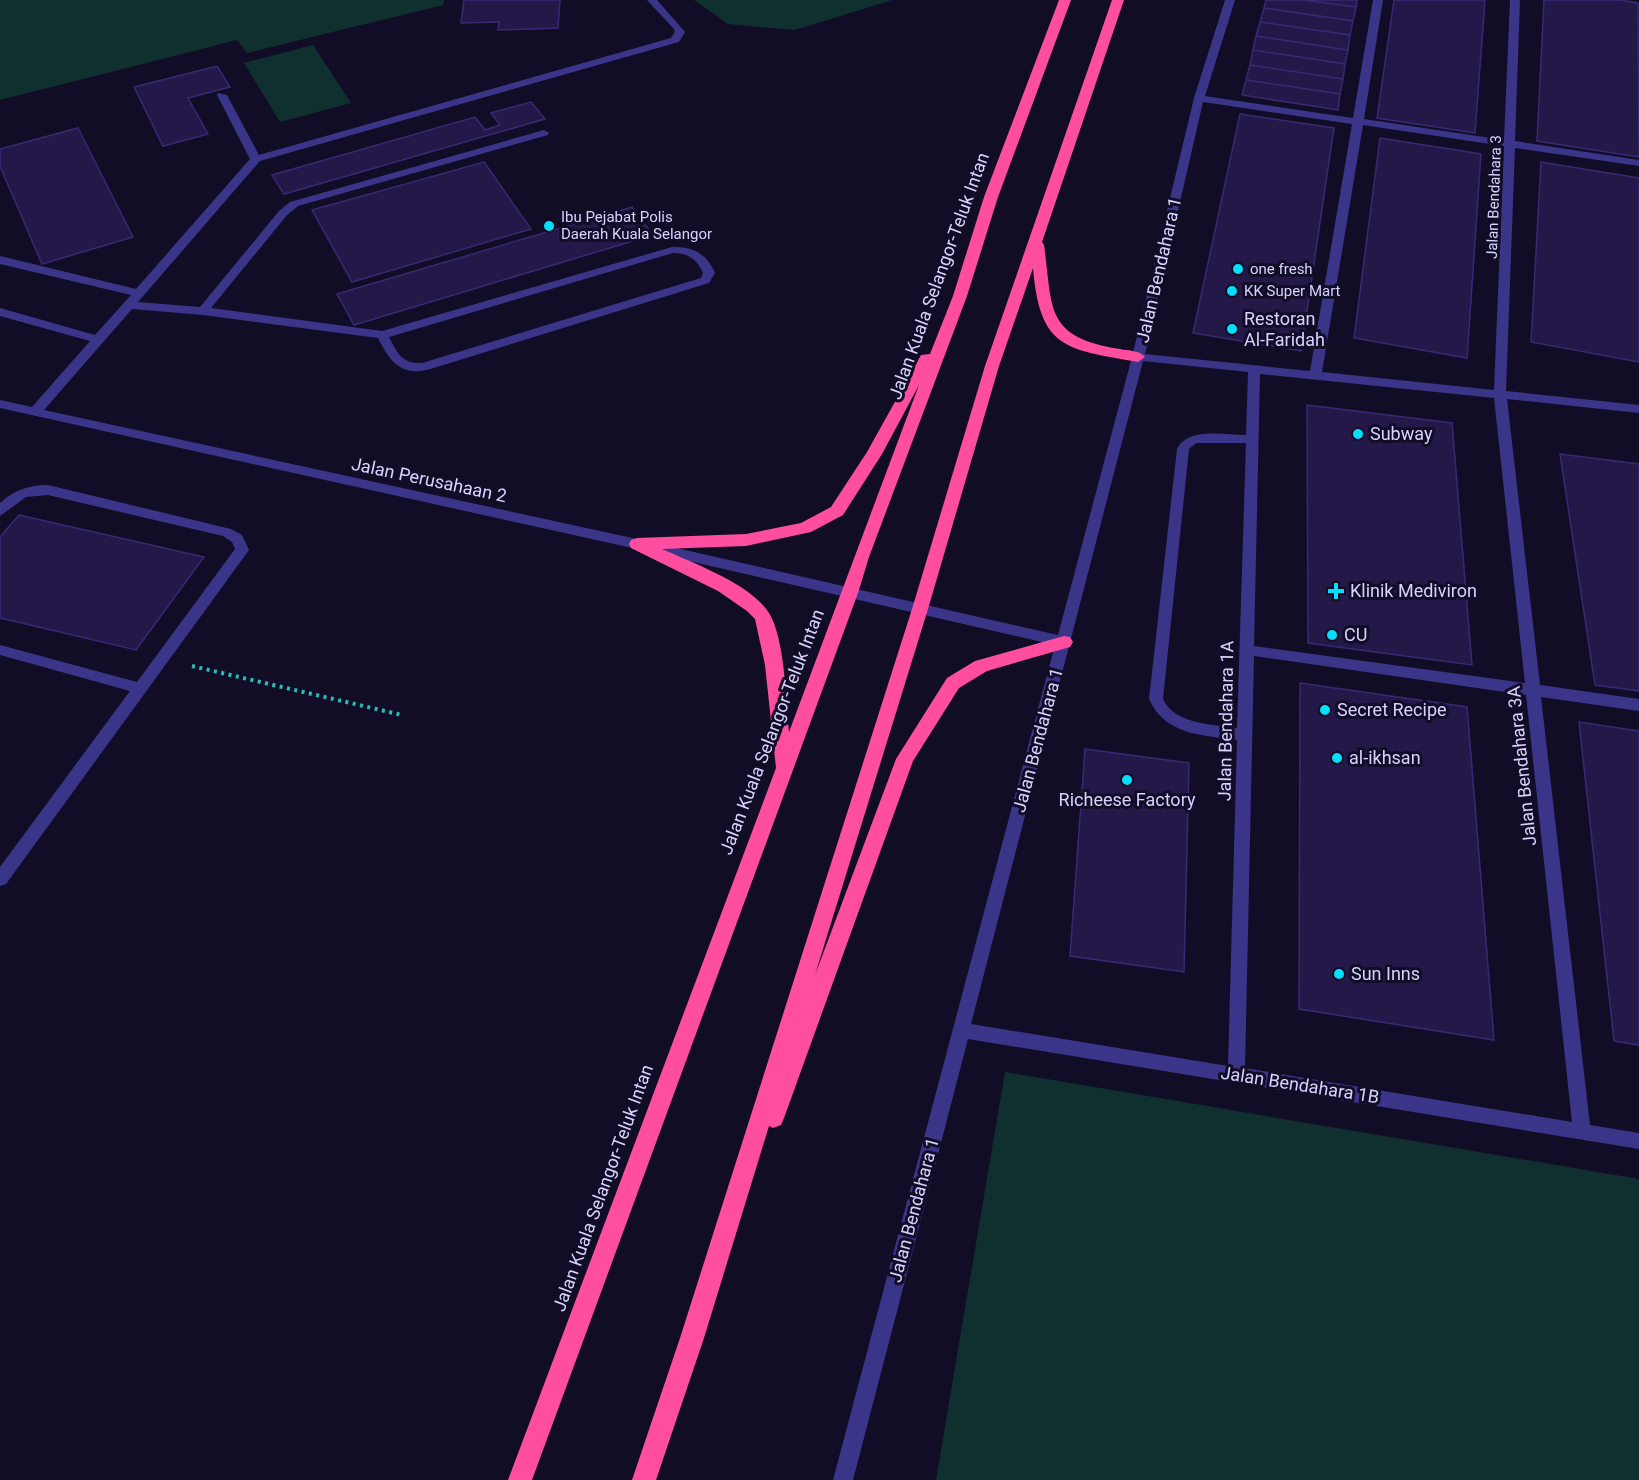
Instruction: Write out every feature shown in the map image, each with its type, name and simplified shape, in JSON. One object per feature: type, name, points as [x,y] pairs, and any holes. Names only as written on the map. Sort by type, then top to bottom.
[{"type":"highway","name":"Jalan Kuala Selangor-Teluk Intan","points":[[520,1480],[850,593],[865,546],[960,296],[991,197],[1065,0]]},
{"type":"highway","points":[[644,1480],[692,1338],[920,609],[992,366],[1118,0]]},
{"type":"highway","points":[[1037,240],[1047,314],[1060,333],[1082,347],[1138,357]]},
{"type":"highway","points":[[638,544],[746,540],[805,528],[837,511],[874,454],[960,296]]},
{"type":"highway","points":[[638,544],[738,595],[762,616],[769,637],[784,770]]},
{"type":"highway","points":[[692,1338],[904,759],[953,683],[981,666],[1064,642]]},
{"type":"street","points":[[35,412],[256,159],[675,40],[680,32],[678,28],[652,0]]},
{"type":"street","name":"Jalan Bendahara 1","points":[[843,1480],[1138,357],[1199,98],[1230,0]]},
{"type":"street","points":[[1316,374],[1378,0]]},
{"type":"street","name":"Jalan Bendahara 3","points":[[1500,395],[1515,0]]},
{"type":"street","points":[[222,95],[256,159]]},
{"type":"street","points":[[1199,98],[1639,163]]},
{"type":"street","points":[[203,311],[283,213],[294,204],[544,133]]},
{"type":"street","points":[[130,305],[203,311],[382,335],[672,250],[691,251],[698,256],[709,273],[705,280],[696,284],[423,367],[412,369],[402,366],[396,361],[382,335]]},
{"type":"street","points":[[0,261],[140,293]]},
{"type":"street","points":[[0,312],[99,340]]},
{"type":"street","points":[[1138,357],[1639,409]]},
{"type":"street","name":"Jalan Bendahara 1A","points":[[1236,1075],[1254,368]]},
{"type":"street","name":"Jalan Bendahara 3A","points":[[1500,395],[1582,1132]]},
{"type":"street","name":"Jalan Perusahaan 2","points":[[0,404],[638,544],[1064,642]]},
{"type":"street","points":[[1245,735],[1180,723],[1167,718],[1159,710],[1156,699],[1183,449],[1186,443],[1194,439],[1252,439]]},
{"type":"street","points":[[0,511],[15,497],[26,492],[48,490],[235,536],[242,550],[0,879]]},
{"type":"street","points":[[0,650],[140,688]]},
{"type":"street","points":[[1247,650],[1639,705]]},
{"type":"street","name":"Jalan Bendahara 1B","points":[[962,1030],[1639,1142]]},
{"type":"path","points":[[161,658],[402,714]]},
{"type":"green space","points":[[0,0],[444,0],[443,5],[247,53],[237,40],[0,100]]},
{"type":"green space","points":[[694,0],[892,0],[795,30],[728,24]]},
{"type":"green space","points":[[313,45],[351,103],[280,122],[244,63]]},
{"type":"green space","points":[[1005,1072],[1639,1179],[1639,1480],[936,1480]]},
{"type":"building","points":[[464,0],[560,0],[558,28],[498,30],[499,22],[461,23]]},
{"type":"building","points":[[1266,0],[1304,0],[1356,7],[1353,21],[1264,8]]},
{"type":"building","points":[[1304,0],[1357,0],[1356,7]]},
{"type":"building","points":[[1394,0],[1485,0],[1475,133],[1377,118]]},
{"type":"building","points":[[1544,0],[1620,0],[1638,3],[1639,157],[1537,141]]},
{"type":"building","points":[[1264,8],[1353,21],[1350,35],[1260,22]]},
{"type":"building","points":[[1260,22],[1350,35],[1348,50],[1256,36]]},
{"type":"building","points":[[1256,36],[1348,50],[1345,64],[1253,50]]},
{"type":"building","points":[[1253,50],[1345,64],[1343,79],[1250,65]]},
{"type":"building","points":[[1250,65],[1343,79],[1340,94],[1246,80]]},
{"type":"building","points":[[217,66],[230,87],[188,98],[208,134],[163,146],[134,87]]},
{"type":"building","points":[[1246,80],[1340,94],[1338,110],[1242,95]]},
{"type":"building","points":[[531,102],[545,119],[284,194],[272,175],[475,117],[485,130],[500,125],[491,113]]},
{"type":"building","points":[[1240,114],[1334,128],[1301,351],[1193,333]]},
{"type":"building","points":[[78,128],[133,237],[42,264],[0,166],[0,149]]},
{"type":"building","points":[[1380,138],[1481,154],[1467,358],[1354,338]]},
{"type":"building","points":[[484,162],[531,229],[352,282],[312,210]]},
{"type":"building","points":[[1541,162],[1639,178],[1639,362],[1531,342]]},
{"type":"building","points":[[632,207],[653,235],[354,325],[337,294]]},
{"type":"building","points":[[1307,405],[1452,423],[1472,665],[1308,643]]},
{"type":"building","points":[[1560,454],[1639,464],[1639,691],[1595,685]]},
{"type":"building","points":[[19,515],[204,557],[136,650],[0,618],[0,537]]},
{"type":"building","points":[[1300,683],[1467,707],[1494,1040],[1299,1009]]},
{"type":"building","points":[[1579,722],[1639,731],[1639,1045],[1614,1041]]},
{"type":"building","points":[[1085,749],[1189,763],[1184,972],[1070,956]]},
{"type":"place","name":"Ibu Pejabat Polis Daerah Kuala Selangor","points":[[549,226]]},
{"type":"place","name":"one fresh","points":[[1238,269]]},
{"type":"place","name":"KK Super Mart","points":[[1232,291]]},
{"type":"place","name":"Restoran Al-Faridah","points":[[1232,329]]},
{"type":"place","name":"Subway","points":[[1358,434]]},
{"type":"place","name":"Klinik Mediviron","points":[[1336,591]]},
{"type":"place","name":"CU","points":[[1332,635]]},
{"type":"place","name":"Secret Recipe","points":[[1325,710]]},
{"type":"place","name":"al-ikhsan","points":[[1337,758]]},
{"type":"place","name":"Richeese Factory","points":[[1127,780]]},
{"type":"place","name":"Sun Inns","points":[[1339,974]]}]
